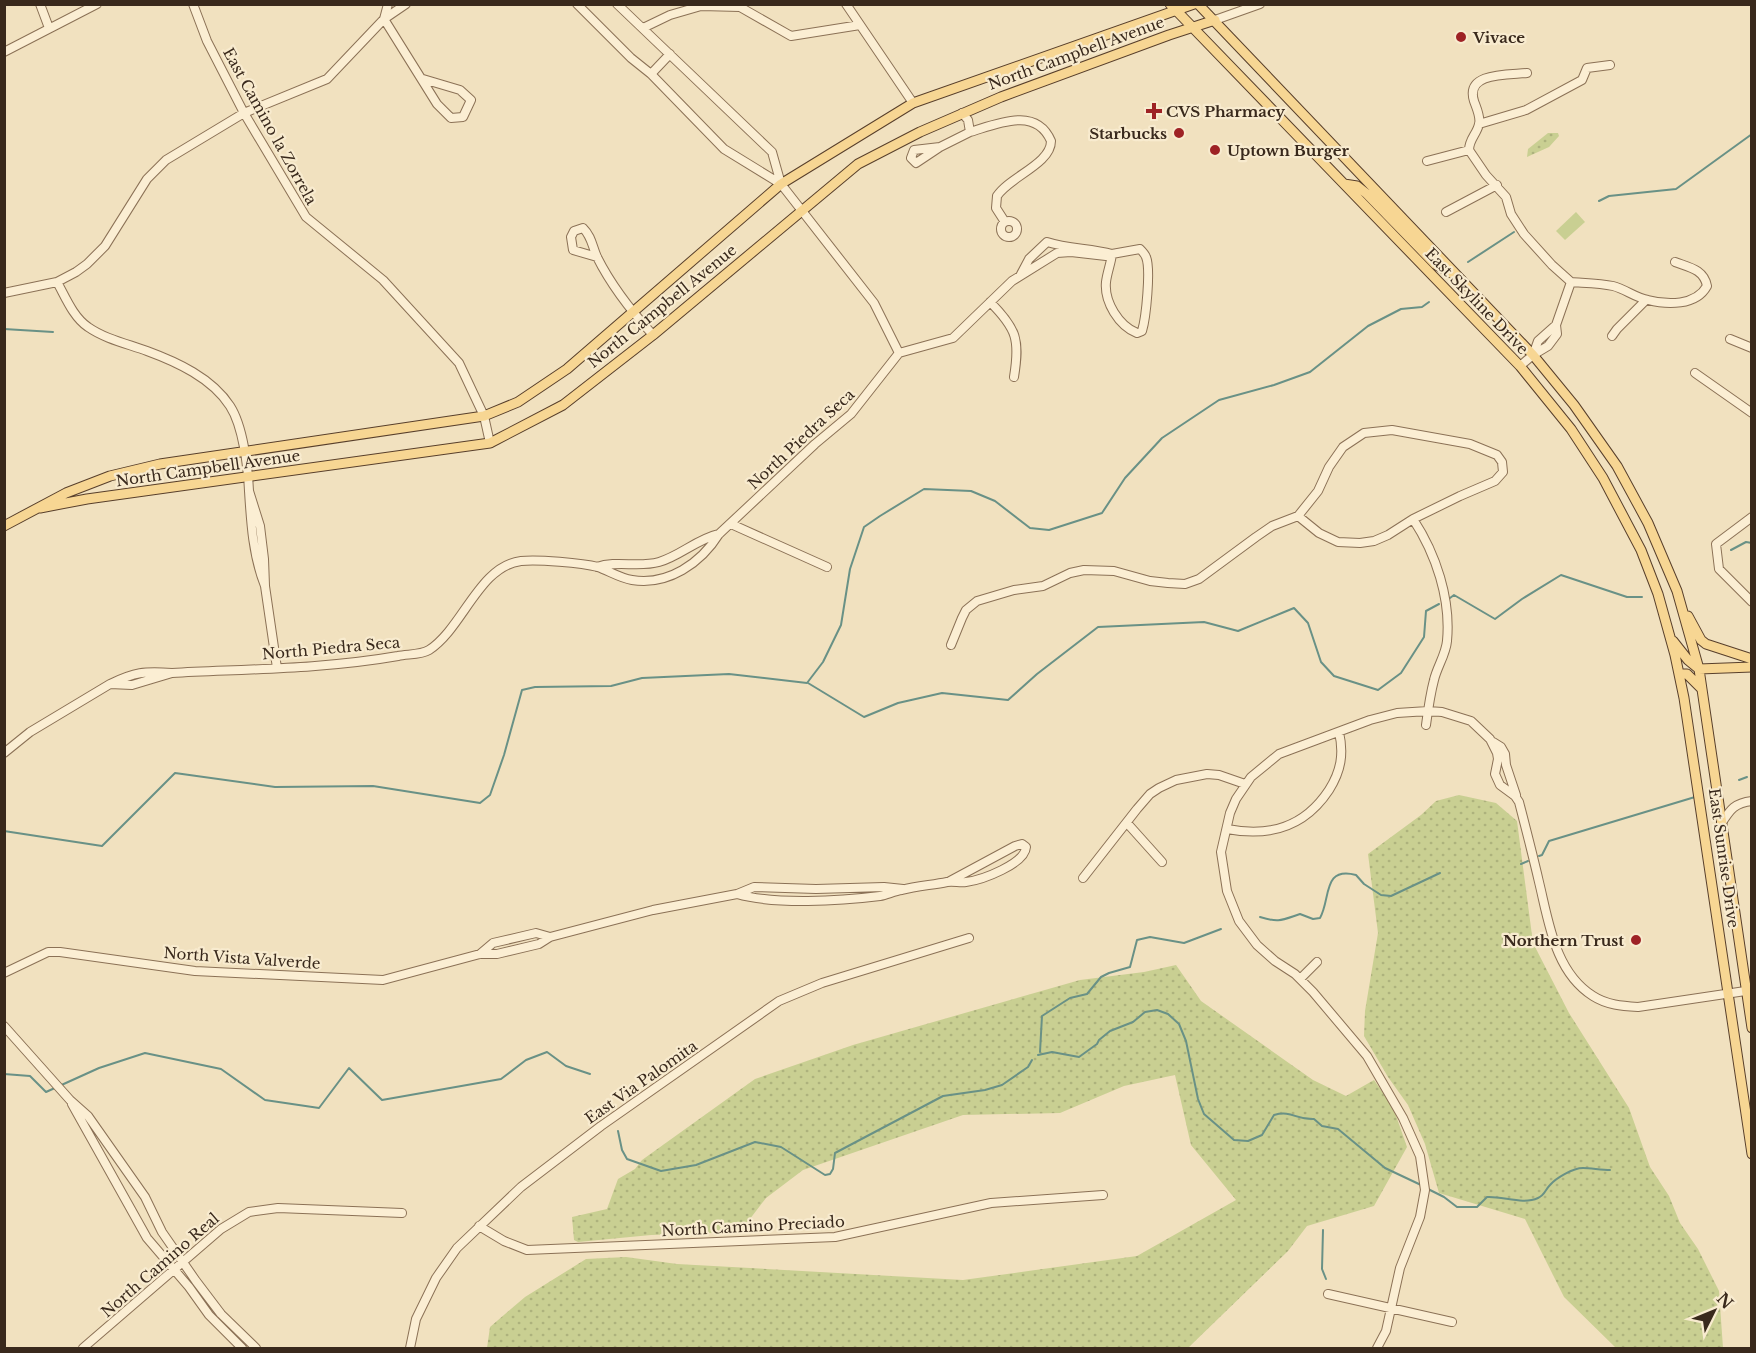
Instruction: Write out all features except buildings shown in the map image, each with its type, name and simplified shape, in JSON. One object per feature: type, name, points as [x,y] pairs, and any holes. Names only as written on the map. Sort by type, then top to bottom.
[{"type":"main road","name":"North Campbell Avenue","points":[[4,526],[40,508],[50,500],[126,472],[160,464],[484,416],[518,402],[567,369],[781,184],[913,103],[1173,8],[1196,4]]},
{"type":"main road","name":"East Skyline Drive","points":[[1196,4],[1215,20],[1533,355],[1574,405],[1617,466],[1648,523],[1680,600],[1700,669]]},
{"type":"main road","name":"East Skyline Drive","points":[[1173,8],[1520,366],[1572,429],[1619,506],[1654,583],[1680,674]]},
{"type":"main road","name":"North Campbell Avenue","points":[[40,508],[87,499],[490,443],[563,405],[653,335],[858,164],[920,132],[1000,97],[1215,20]]},
{"type":"main road","points":[[1344,184],[1357,186],[1368,194],[1436,264],[1461,279]]},
{"type":"main road","points":[[1680,600],[1701,640],[1711,646],[1752,659]]},
{"type":"main road","points":[[1670,636],[1688,660],[1700,669],[1752,667]]},
{"type":"main road","name":"East Sunrise Drive","points":[[1700,669],[1749,991],[1752,1028]]},
{"type":"main road","points":[[1680,674],[1687,674],[1702,689]]},
{"type":"main road","name":"East Sunrise Drive","points":[[1680,674],[1752,1154]]},
{"type":"street","points":[[40,4],[49,28]]},
{"type":"street","points":[[4,52],[97,4]]},
{"type":"street","name":"East Camino la Zorrela","points":[[193,4],[207,41],[244,113],[306,217],[383,280],[425,323],[462,368],[484,416],[490,443]]},
{"type":"street","points":[[388,4],[384,18],[437,104],[451,118],[464,117],[471,100],[459,90],[423,80]]},
{"type":"street","points":[[4,293],[57,282],[76,272],[96,256],[147,179],[158,167],[176,153],[244,113],[327,79],[384,18],[406,4]]},
{"type":"street","points":[[577,4],[631,58],[651,74],[724,149],[781,184],[874,303],[900,353],[952,338],[1020,276],[1061,250]]},
{"type":"street","points":[[617,4],[772,152],[781,184]]},
{"type":"street","points":[[846,4],[913,103]]},
{"type":"street","name":"North Campbell Avenue","points":[[1215,20],[1260,4]]},
{"type":"street","points":[[643,28],[670,15],[701,6],[740,7],[791,36],[860,25]]},
{"type":"street","points":[[651,74],[670,54]]},
{"type":"street","points":[[1610,65],[1587,68],[1582,80],[1526,110],[1479,124],[1471,137],[1469,150],[1486,175],[1497,184],[1506,197],[1511,214],[1524,234],[1571,282],[1612,286],[1646,300],[1668,303],[1689,301],[1703,293],[1707,286],[1703,275],[1699,271],[1675,262]]},
{"type":"street","points":[[1479,124],[1471,93],[1473,86],[1479,80],[1489,77],[1527,73]]},
{"type":"street","points":[[962,113],[968,120],[970,132]]},
{"type":"street","points":[[940,147],[970,132],[1021,119],[1040,126],[1051,141],[1050,150],[1047,156],[1021,174],[997,196],[996,208],[1005,222]]},
{"type":"street","points":[[1427,160],[1469,150]]},
{"type":"street","points":[[1446,212],[1497,184]]},
{"type":"street","points":[[1020,276],[1029,259],[1047,242],[1061,250],[1106,256],[1113,254],[1140,249],[1146,255],[1149,266],[1146,320],[1142,331],[1137,333],[1124,327],[1108,301],[1106,284],[1113,254]]},
{"type":"street","points":[[597,257],[632,312],[653,335]]},
{"type":"street","points":[[57,282],[76,315],[88,327],[103,335],[170,359],[192,372],[217,391],[234,414],[244,452],[249,491],[260,526],[265,586],[277,668]]},
{"type":"street","points":[[1520,366],[1533,355],[1538,341],[1556,325],[1571,282]]},
{"type":"street","points":[[1612,336],[1646,300]]},
{"type":"street","points":[[990,302],[1008,321],[1016,339],[1018,355],[1014,377]]},
{"type":"street","points":[[1730,339],[1752,348]]},
{"type":"street","name":"North Piedra Seca","points":[[4,753],[30,732],[131,674],[277,668],[370,661],[428,651],[452,627],[494,571],[520,561],[597,567],[632,580],[662,579],[682,571],[694,563],[719,534],[815,444],[851,414],[900,353]]},
{"type":"street","points":[[1695,373],[1752,413]]},
{"type":"street","points":[[951,645],[966,610],[977,601],[1006,592],[1043,586],[1063,575],[1084,570],[1114,571],[1150,581],[1185,584],[1199,579],[1272,526],[1298,516],[1318,491],[1329,467],[1342,447],[1364,433],[1392,430],[1470,444],[1497,455],[1505,466],[1495,482],[1460,496],[1374,541],[1347,544],[1328,538],[1298,516]]},
{"type":"street","points":[[1752,517],[1716,544],[1716,556],[1719,570],[1752,602]]},
{"type":"street","points":[[1413,519],[1434,557],[1447,622],[1447,644],[1434,680],[1426,726]]},
{"type":"street","points":[[731,524],[827,567]]},
{"type":"street","name":"North Piedra Seca","points":[[597,567],[608,564],[636,565],[658,562],[689,550],[709,536],[719,534]]},
{"type":"street","points":[[1377,1348],[1386,1331],[1400,1268],[1420,1217],[1425,1190],[1420,1156],[1404,1118],[1367,1056],[1300,979],[1275,962],[1257,945],[1239,921],[1232,906],[1222,870],[1221,852],[1230,813],[1251,777],[1279,754],[1318,738],[1396,713],[1442,712],[1471,721],[1501,747],[1505,754],[1510,781],[1519,802],[1553,939],[1564,964],[1575,980],[1593,996],[1619,1006],[1638,1007],[1749,991]]},
{"type":"street","points":[[1227,829],[1261,832],[1288,826],[1307,816],[1328,792],[1339,771],[1343,748],[1339,732]]},
{"type":"street","points":[[1490,739],[1498,759],[1495,774],[1500,785],[1515,796],[1519,802]]},
{"type":"street","points":[[1083,878],[1150,794],[1176,780],[1192,776],[1219,775],[1245,784]]},
{"type":"street","points":[[1722,824],[1730,810],[1739,802],[1752,801]]},
{"type":"street","points":[[1127,823],[1162,862]]},
{"type":"street","name":"North Vista Valverde","points":[[4,974],[48,952],[60,951],[195,971],[383,980],[480,954],[497,954],[529,947],[550,937],[653,910],[737,894],[754,899],[816,900],[882,896],[903,889],[950,881],[966,882],[1010,867],[1024,855],[1026,847],[1022,844],[1015,846],[950,881]]},
{"type":"street","name":"East Via Palomita","points":[[410,1348],[416,1319],[436,1278],[457,1248],[521,1187],[601,1126],[779,1001],[822,983],[969,938]]},
{"type":"street","points":[[1300,979],[1317,962]]},
{"type":"street","points":[[4,1026],[70,1100],[88,1116],[145,1197],[162,1232],[182,1262],[221,1314],[256,1348]]},
{"type":"street","points":[[70,1100],[147,1238],[189,1287],[209,1315],[242,1348]]},
{"type":"street","name":"North Camino Preciado","points":[[479,1226],[504,1241],[527,1250],[740,1242],[835,1237],[991,1203],[1103,1195]]},
{"type":"street","name":"North Camino Real","points":[[83,1348],[221,1228],[236,1218],[255,1210],[287,1208],[402,1213]]},
{"type":"street","points":[[1328,1294],[1452,1322]]},
{"type":"green space","points":[[1548,133],[1558,133],[1559,136],[1549,147],[1527,157],[1528,149]]},
{"type":"green space","points":[[1576,212],[1585,222],[1565,240],[1556,231]]},
{"type":"green space","points":[[1459,795],[1496,803],[1517,821],[1533,943],[1569,1013],[1629,1108],[1650,1167],[1669,1196],[1680,1223],[1698,1249],[1719,1291],[1723,1348],[1616,1348],[1564,1297],[1525,1219],[1439,1193],[1425,1144],[1408,1105],[1388,1077],[1364,1036],[1365,1011],[1378,933],[1368,854],[1421,815],[1436,801]]},
{"type":"green space","points":[[1176,965],[1201,1001],[1313,1080],[1346,1096],[1374,1080],[1393,1107],[1407,1147],[1374,1206],[1307,1226],[1288,1251],[1188,1348],[487,1348],[490,1327],[525,1297],[586,1259],[626,1257],[677,1264],[963,1280],[1137,1256],[1236,1200],[1191,1145],[1175,1075],[1124,1086],[1060,1113],[963,1115],[803,1170],[766,1198],[740,1232],[651,1235],[578,1242],[574,1240],[572,1217],[607,1209],[618,1179],[635,1169],[642,1160],[755,1079],[853,1045],[1080,980],[1144,972]]},
{"type":"waterway","points":[[1599,201],[1609,196],[1676,189],[1752,134]]},
{"type":"waterway","points":[[1468,262],[1514,232]]},
{"type":"waterway","points":[[4,831],[102,846],[175,773],[275,787],[373,786],[480,803],[490,795],[522,690],[535,687],[611,686],[642,678],[729,674],[807,683],[823,662],[841,625],[850,569],[864,527],[924,489],[971,491],[995,501],[1030,528],[1049,530],[1102,513],[1125,478],[1162,438],[1219,400],[1274,385],[1310,372],[1368,326],[1401,309],[1422,307],[1429,302]]},
{"type":"waterway","points":[[4,329],[53,332]]},
{"type":"waterway","points":[[1731,550],[1746,542],[1752,543]]},
{"type":"waterway","points":[[1450,598],[1454,595],[1495,619],[1561,575],[1627,597],[1642,597]]},
{"type":"waterway","points":[[808,683],[864,717],[898,703],[942,693],[1008,700],[1037,674],[1098,627],[1204,622],[1238,631],[1294,608],[1308,623],[1321,662],[1334,676],[1378,690],[1401,673],[1424,637],[1426,611],[1439,604]]},
{"type":"waterway","points":[[1739,780],[1747,777]]},
{"type":"waterway","points":[[1539,856],[1542,855],[1549,841],[1695,797]]},
{"type":"waterway","points":[[1521,864],[1528,861]]},
{"type":"waterway","points":[[1260,917],[1280,920],[1300,914],[1313,919],[1320,918],[1329,886],[1338,875],[1345,873],[1356,875],[1364,884],[1381,895],[1391,896],[1440,873]]},
{"type":"waterway","points":[[1040,1052],[1042,1016],[1070,998],[1087,994],[1101,977],[1130,967],[1137,940],[1150,937],[1184,943],[1221,929]]},
{"type":"waterway","points":[[1038,1055],[1052,1052],[1079,1057],[1110,1031],[1133,1022],[1145,1012],[1157,1010],[1168,1014],[1179,1024],[1186,1041],[1198,1099],[1204,1114],[1234,1140],[1248,1141],[1262,1135],[1274,1115],[1290,1114],[1314,1119],[1322,1126],[1338,1129],[1385,1168],[1421,1185]]},
{"type":"waterway","points":[[4,1074],[30,1076],[46,1092],[99,1068],[145,1053],[221,1069],[265,1100],[319,1108],[349,1068],[382,1100],[501,1079],[526,1060],[547,1052],[566,1066],[590,1074]]},
{"type":"waterway","points":[[618,1131],[622,1150],[627,1159],[661,1171],[696,1165],[755,1142],[781,1147],[825,1175],[830,1174],[833,1169],[835,1153],[943,1096],[1002,1085],[1028,1067],[1032,1060]]},
{"type":"waterway","points":[[1426,1188],[1457,1207],[1477,1207],[1487,1197],[1526,1201],[1538,1198],[1556,1179],[1574,1170],[1583,1168],[1610,1170]]},
{"type":"waterway","points":[[1323,1230],[1322,1269],[1326,1279]]},
{"type":"place","name":"Vivace","points":[[1461,37]]},
{"type":"place","name":"CVS Pharmacy","points":[[1154,111]]},
{"type":"place","name":"Starbucks","points":[[1179,133]]},
{"type":"place","name":"Uptown Burger","points":[[1215,150]]},
{"type":"place","name":"Northern Trust","points":[[1636,940]]}]
